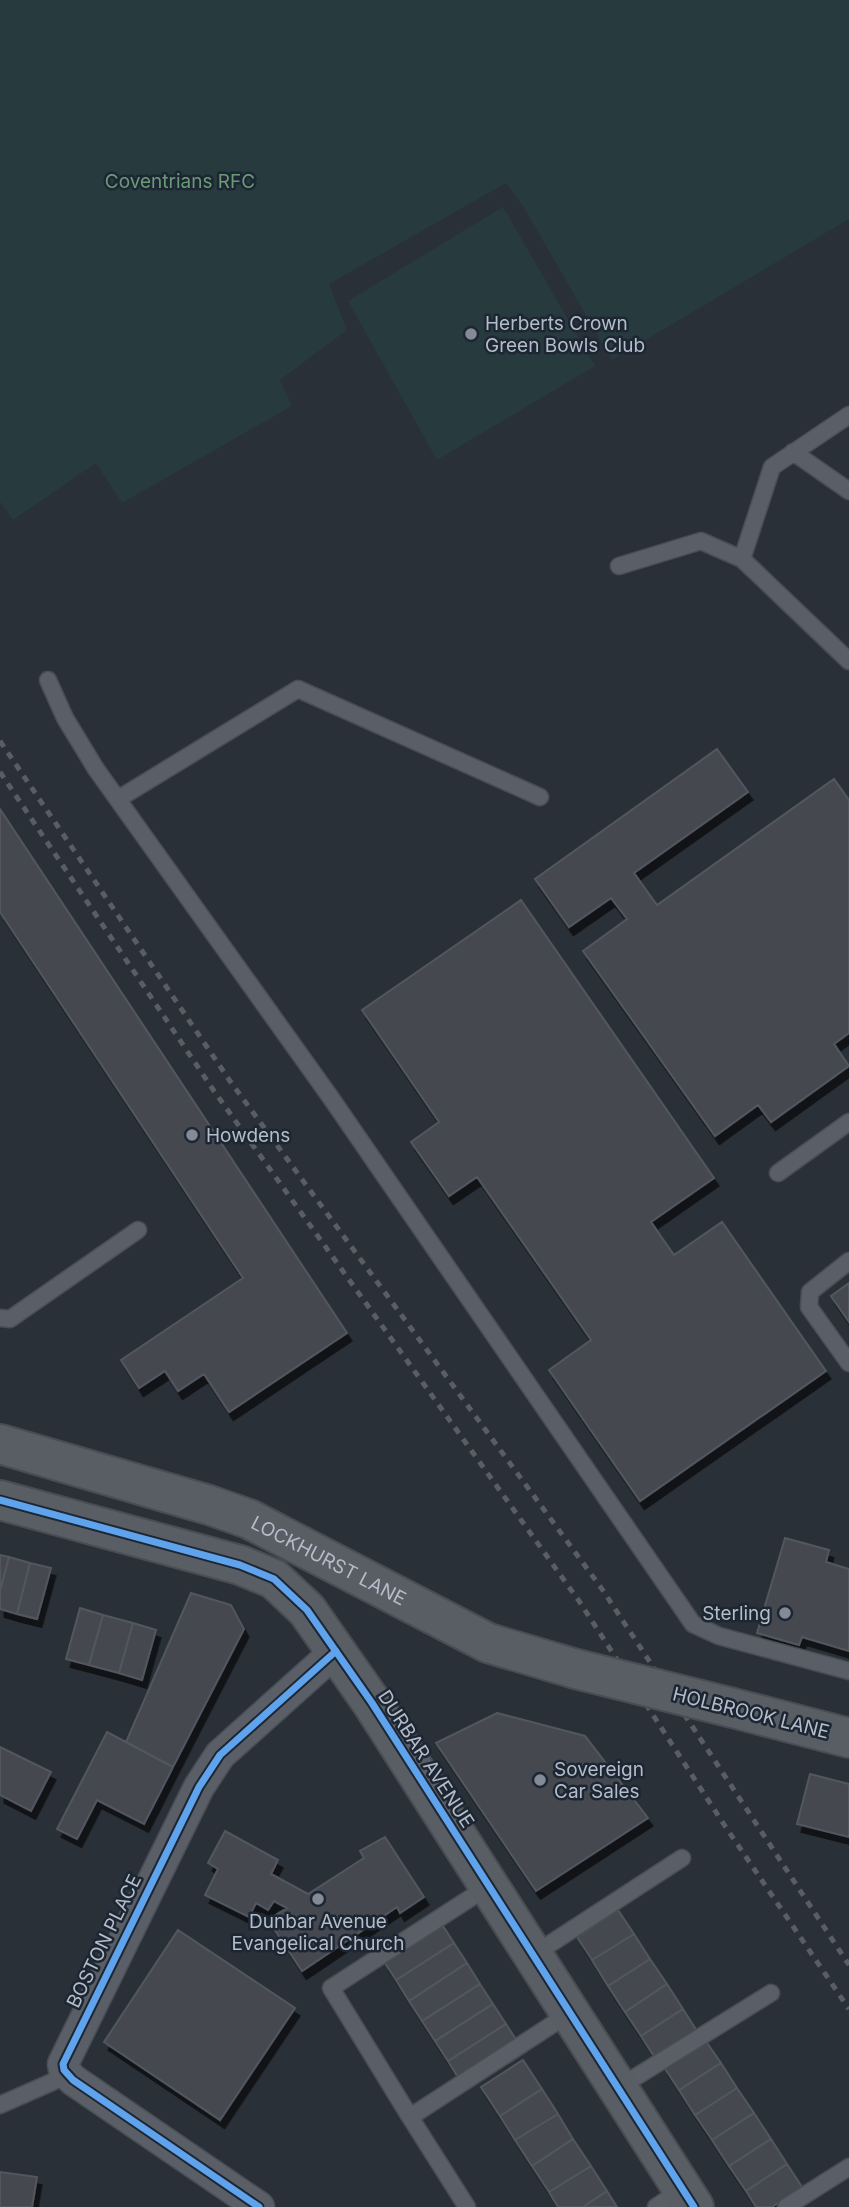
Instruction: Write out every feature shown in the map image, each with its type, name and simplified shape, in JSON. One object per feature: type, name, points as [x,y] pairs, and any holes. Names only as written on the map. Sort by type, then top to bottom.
[{"type":"street","name":"LOCKHURST LANE","points":[[0,1444],[249,1519],[488,1643],[653,1689]]},
{"type":"street","name":"DURBAR AVENUE","points":[[0,1500],[209,1556],[274,1578],[307,1610],[372,1703],[618,2088],[678,2201]]},
{"type":"street","name":"BOSTON PLACE","points":[[68,2076],[63,2064],[64,2058],[199,1787],[220,1755],[336,1651]]},
{"type":"street","name":"HOLBROOK LANE","points":[[653,1689],[849,1738]]},
{"type":"street","points":[[68,2076],[232,2199],[259,2207]]},
{"type":"lane","points":[[742,559],[772,467],[849,415]]},
{"type":"lane","points":[[793,453],[849,491]]},
{"type":"lane","points":[[619,566],[701,541],[742,559],[849,662]]},
{"type":"lane","points":[[48,680],[65,718],[118,799],[331,1098],[693,1624],[719,1636],[849,1671]]},
{"type":"lane","points":[[118,799],[298,690],[540,797]]},
{"type":"lane","points":[[778,1173],[849,1122]]},
{"type":"lane","points":[[0,1318],[10,1319],[138,1230]]},
{"type":"lane","points":[[849,1261],[810,1292],[808,1300],[809,1307],[849,1363]]},
{"type":"lane","points":[[533,1955],[682,1858]]},
{"type":"lane","points":[[467,2207],[331,1988],[489,1886]]},
{"type":"lane","points":[[618,2088],[771,1993]]},
{"type":"lane","points":[[410,2117],[570,2013]]},
{"type":"lane","points":[[0,2105],[68,2076]]},
{"type":"lane","points":[[786,2207],[849,2167]]},
{"type":"green space","name":"Coventrians RFC","points":[[0,0],[849,0],[849,219],[612,360],[523,206],[506,183],[329,284],[347,330],[280,380],[292,406],[122,503],[96,463],[13,520],[0,502]]},
{"type":"green space","name":"Herberts Crown Green Bowls Club","points":[[503,207],[595,366],[437,460],[348,301]]},
{"type":"building","points":[[717,749],[748,792],[634,873],[657,905],[834,779],[849,800],[849,1033],[834,1044],[849,1066],[771,1122],[758,1105],[715,1136],[583,951],[627,919],[611,898],[569,927],[535,879]]},
{"type":"building","points":[[0,809],[347,1333],[229,1412],[204,1374],[178,1391],[165,1371],[139,1388],[121,1360],[243,1278],[0,912]]},
{"type":"building","points":[[521,900],[714,1178],[651,1222],[674,1255],[722,1222],[826,1371],[640,1501],[549,1370],[591,1340],[477,1177],[449,1196],[411,1142],[439,1122],[362,1010]]},
{"type":"building","points":[[849,1283],[849,1322],[831,1296]]},
{"type":"building","points":[[785,1538],[829,1550],[826,1562],[849,1569],[849,1651],[802,1637],[799,1645],[757,1633]]},
{"type":"building","points":[[0,1555],[9,1557],[0,1591]]},
{"type":"building","points":[[9,1557],[30,1563],[17,1614],[0,1609],[0,1591]]},
{"type":"building","points":[[30,1563],[51,1568],[37,1619],[17,1614]]},
{"type":"building","points":[[191,1593],[231,1605],[244,1629],[173,1767],[126,1742]]},
{"type":"building","points":[[80,1608],[103,1615],[89,1665],[66,1659]]},
{"type":"building","points":[[103,1615],[133,1623],[119,1673],[89,1665]]},
{"type":"building","points":[[133,1623],[156,1630],[142,1680],[119,1673]]},
{"type":"building","name":"Sovereign Car Sales","points":[[497,1713],[585,1736],[648,1818],[536,1891],[436,1743]]},
{"type":"building","points":[[107,1732],[173,1767],[144,1824],[97,1800],[77,1839],[57,1829]]},
{"type":"building","points":[[0,1747],[51,1772],[31,1811],[0,1795]]},
{"type":"building","points":[[810,1774],[849,1784],[849,1837],[797,1824]]},
{"type":"building","name":"Dunbar Avenue Evangelical Church","points":[[225,1831],[278,1860],[271,1874],[308,1894],[364,1858],[360,1851],[385,1837],[424,1897],[400,1913],[397,1907],[302,1971],[268,1920],[287,1908],[274,1901],[268,1910],[256,1903],[249,1917],[205,1895],[218,1869],[208,1863]]},
{"type":"building","points":[[618,1910],[634,1934],[592,1960],[577,1937]]},
{"type":"building","points":[[443,1926],[454,1943],[396,1980],[385,1963]]},
{"type":"building","points":[[178,1930],[295,2008],[220,2120],[104,2042]]},
{"type":"building","points":[[634,1934],[650,1959],[608,1986],[592,1960]]},
{"type":"building","points":[[454,1943],[467,1963],[409,2001],[396,1980]]},
{"type":"building","points":[[650,1959],[667,1984],[625,2012],[608,1986]]},
{"type":"building","points":[[467,1963],[480,1984],[422,2021],[409,2001]]},
{"type":"building","points":[[480,1984],[493,2004],[435,2041],[422,2021]]},
{"type":"building","points":[[667,1984],[683,2009],[641,2036],[625,2012]]},
{"type":"building","points":[[493,2004],[506,2024],[448,2061],[435,2041]]},
{"type":"building","points":[[683,2009],[697,2031],[655,2058],[641,2036]]},
{"type":"building","points":[[506,2024],[517,2041],[459,2079],[448,2061]]},
{"type":"building","points":[[705,2040],[721,2063],[679,2090],[664,2067]]},
{"type":"building","points":[[523,2060],[542,2089],[500,2116],[481,2087]]},
{"type":"building","points":[[721,2063],[737,2088],[695,2115],[679,2090]]},
{"type":"building","points":[[737,2088],[754,2113],[712,2140],[695,2115]]},
{"type":"building","points":[[542,2089],[558,2114],[515,2140],[500,2116]]},
{"type":"building","points":[[754,2113],[771,2139],[729,2166],[712,2140]]},
{"type":"building","points":[[558,2114],[573,2139],[532,2166],[515,2140]]},
{"type":"building","points":[[573,2139],[591,2166],[549,2192],[532,2166]]},
{"type":"building","points":[[771,2139],[787,2164],[746,2191],[729,2166]]},
{"type":"building","points":[[787,2164],[802,2187],[772,2207],[756,2207],[746,2191]]},
{"type":"building","points":[[591,2166],[607,2191],[583,2207],[558,2207],[549,2192]]},
{"type":"building","points":[[0,2172],[37,2177],[32,2207],[0,2207]]},
{"type":"building","points":[[607,2191],[617,2207],[583,2207]]},
{"type":"railway","points":[[0,741],[230,1081],[602,1589],[849,1965]]},
{"type":"railway","points":[[0,772],[214,1091],[579,1601],[725,1826],[849,2009]]},
{"type":"cycle path","points":[[0,1500],[240,1565],[274,1579],[307,1610],[372,1703],[694,2207]]},
{"type":"cycle path","points":[[259,2207],[73,2080],[64,2070],[63,2064],[199,1787],[220,1755],[336,1651]]},
{"type":"place","name":"Herberts Crown Green Bowls Club","points":[[471,334]]},
{"type":"place","name":"Howdens","points":[[192,1135]]},
{"type":"place","name":"Sterling","points":[[785,1613]]},
{"type":"place","name":"Sovereign Car Sales","points":[[540,1780]]},
{"type":"place","name":"Dunbar Avenue Evangelical Church","points":[[318,1899]]}]
